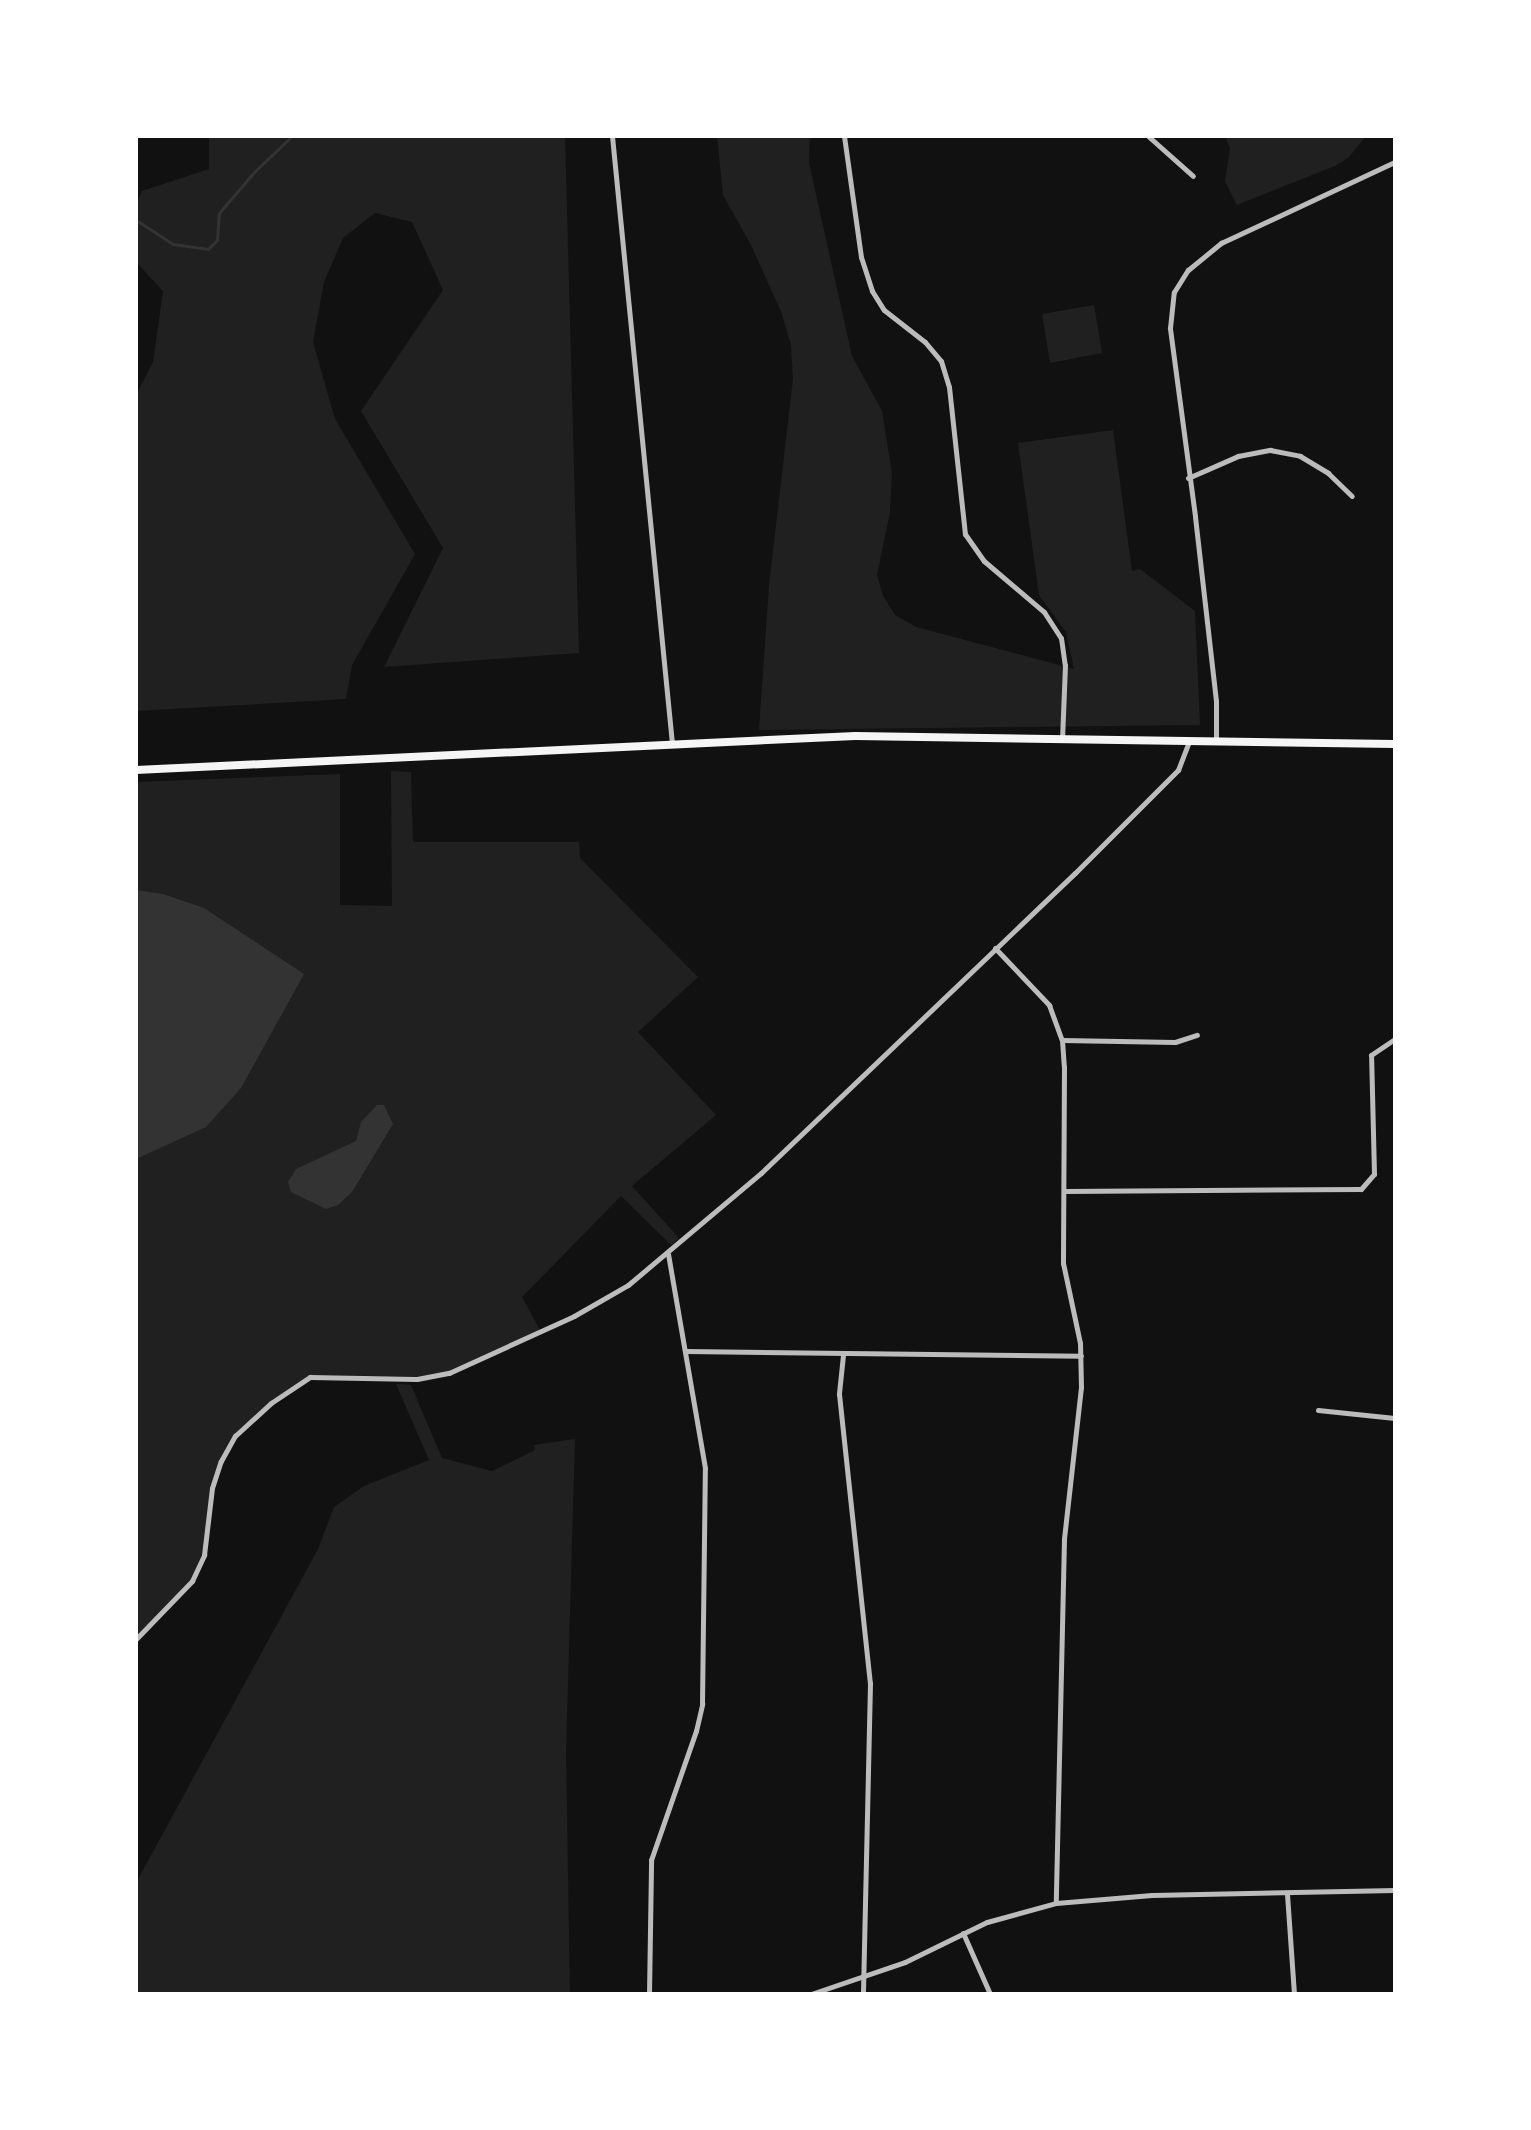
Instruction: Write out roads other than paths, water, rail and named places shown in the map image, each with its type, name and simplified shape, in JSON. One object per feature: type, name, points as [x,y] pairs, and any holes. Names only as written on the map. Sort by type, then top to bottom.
[{"type":"main road","points":[[136,770],[672,748],[855,736],[1395,744]]},
{"type":"street","points":[[612,136],[672,748]]},
{"type":"street","points":[[844,136],[861,257],[872,291],[884,310],[925,342],[941,361],[949,387],[965,534],[984,561],[1044,612],[1061,638],[1065,665],[1062,740]]},
{"type":"street","points":[[1148,136],[1193,176]]},
{"type":"street","points":[[1216,741],[1216,701],[1170,328],[1171,302],[1181,278],[1221,243],[1395,162]]},
{"type":"street","points":[[1188,478],[1238,456],[1270,450],[1300,456],[1328,473],[1352,496]]},
{"type":"street","points":[[136,1639],[183,1594],[199,1569],[207,1539],[216,1474],[235,1436],[288,1388],[310,1377],[324,1375],[417,1379],[469,1366],[595,1306],[668,1254],[772,1163],[1178,770],[1189,740]]},
{"type":"street","points":[[995,948],[1049,1005],[1062,1040],[1063,1263],[1081,1356],[1064,1539],[1056,1903]]},
{"type":"street","points":[[1062,1040],[1175,1042],[1197,1035]]},
{"type":"street","points":[[1064,1191],[1361,1189],[1374,1174],[1371,1055],[1395,1039]]},
{"type":"street","points":[[649,1994],[651,1860],[696,1731],[702,1704],[705,1468],[668,1254]]},
{"type":"street","points":[[686,1351],[1081,1356]]},
{"type":"street","points":[[843,1355],[839,1394],[870,1683],[863,1994]]},
{"type":"street","points":[[1318,1410],[1395,1418]]},
{"type":"street","points":[[811,1994],[862,1978],[1011,1913],[1056,1903],[1152,1895],[1395,1890]]},
{"type":"street","points":[[1287,1894],[1294,1994]]},
{"type":"street","points":[[963,1933],[990,1994]]},
{"type":"waterway","points":[[136,220],[173,244],[208,249],[217,240],[219,213],[255,171],[292,136]]}]
